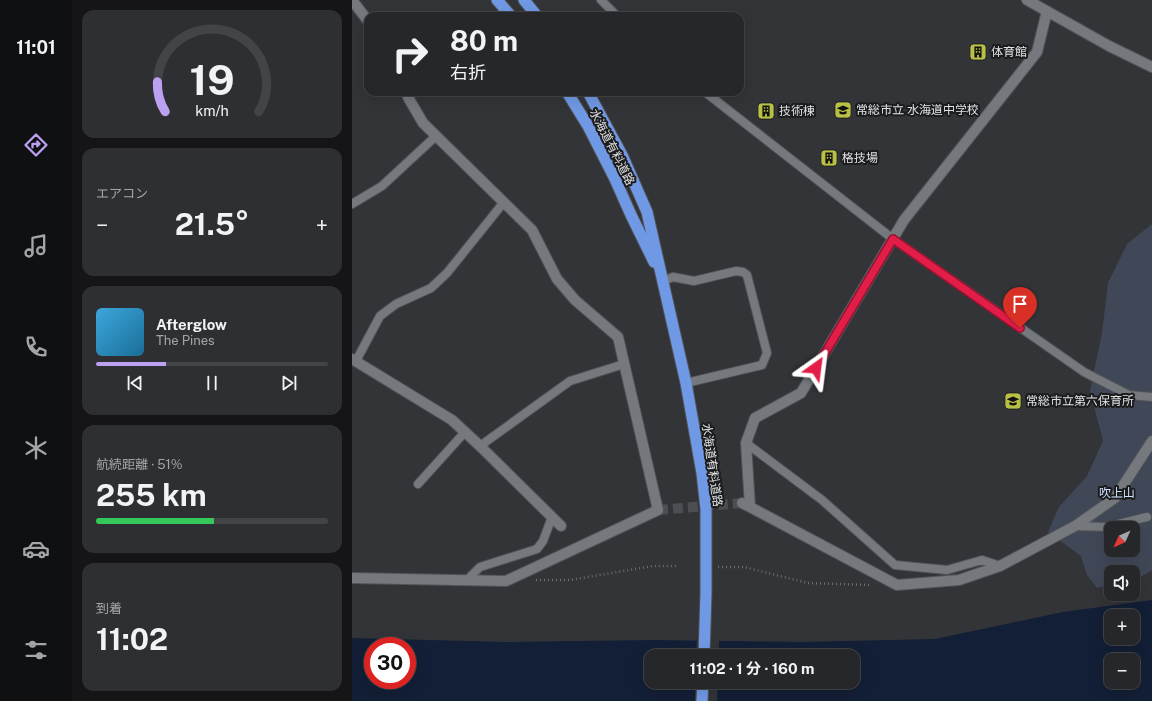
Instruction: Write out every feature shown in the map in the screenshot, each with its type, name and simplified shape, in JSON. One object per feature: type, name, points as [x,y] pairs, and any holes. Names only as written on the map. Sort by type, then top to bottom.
[{"type":"highway","points":[[497,0],[508,12]]},
{"type":"highway","points":[[524,0],[534,12]]},
{"type":"highway","name":"水海道有料道路","points":[[569,96],[588,126],[615,178],[631,215],[663,280]]},
{"type":"highway","name":"水海道有料道路","points":[[590,96],[622,155],[647,212],[686,383],[702,473],[706,509],[704,649]]},
{"type":"highway","points":[[702,701],[703,689]]},
{"type":"street","points":[[352,0],[364,16]]},
{"type":"street","points":[[1027,0],[1108,46],[1152,67]]},
{"type":"street","points":[[1047,11],[1036,52],[904,220],[800,393],[755,418],[746,443],[746,505],[897,585],[959,580],[1000,566],[1076,526],[1115,498],[1152,441]]},
{"type":"street","points":[[352,578],[506,581],[658,510],[618,337],[575,300],[557,279],[532,230],[422,123],[408,96]]},
{"type":"street","points":[[354,360],[452,420],[561,526]]},
{"type":"lane","points":[[600,0],[613,12]]},
{"type":"lane","points":[[710,96],[893,239],[1084,372],[1129,396],[1152,397]]},
{"type":"lane","points":[[352,204],[382,186],[436,136]]},
{"type":"lane","points":[[354,360],[380,316],[396,304],[431,288],[447,274],[504,202]]},
{"type":"lane","points":[[663,280],[673,277],[694,281],[736,271],[743,272],[747,275],[767,353],[762,365],[686,383]]},
{"type":"lane","points":[[480,446],[570,381],[624,364]]},
{"type":"lane","points":[[418,484],[465,432]]},
{"type":"lane","points":[[746,443],[822,500],[895,564],[947,570],[982,560],[1000,566]]},
{"type":"lane","points":[[466,581],[480,567],[537,549],[543,541],[552,517]]},
{"type":"lane","points":[[1076,526],[1106,526],[1147,517]]},
{"type":"path","points":[[534,580],[570,580],[653,566],[677,566]]},
{"type":"path","points":[[718,568],[744,567],[808,583],[875,585]]},
{"type":"green space","name":"吹上山","points":[[1152,224],[1152,570],[1140,577],[1140,565],[1104,565],[1104,586],[1097,588],[1087,575],[1081,556],[1048,532],[1059,507],[1087,476],[1103,441],[1090,391],[1102,333],[1108,283],[1127,244]]},
{"type":"shaded area","points":[[1152,600],[1152,701],[352,701],[352,638],[364,638],[364,689],[416,689],[416,640],[506,642],[651,640],[803,642],[935,639],[1063,612]]},
{"type":"pier","points":[[697,639],[719,639],[719,649],[696,649]]},
{"type":"pier","points":[[695,689],[718,689],[717,701],[695,701]]},
{"type":"tunnel","points":[[658,510],[742,503]]},
{"type":"place","name":"体育館","points":[[978,52]]},
{"type":"place","name":"常総市立 水海道中学校","points":[[843,110]]},
{"type":"place","name":"技術棟","points":[[766,111]]},
{"type":"place","name":"格技場","points":[[829,158]]},
{"type":"place","name":"常総市立第六保育所","points":[[1013,401]]},
{"type":"route","points":[[816,368],[893,239],[1020,328]]}]
